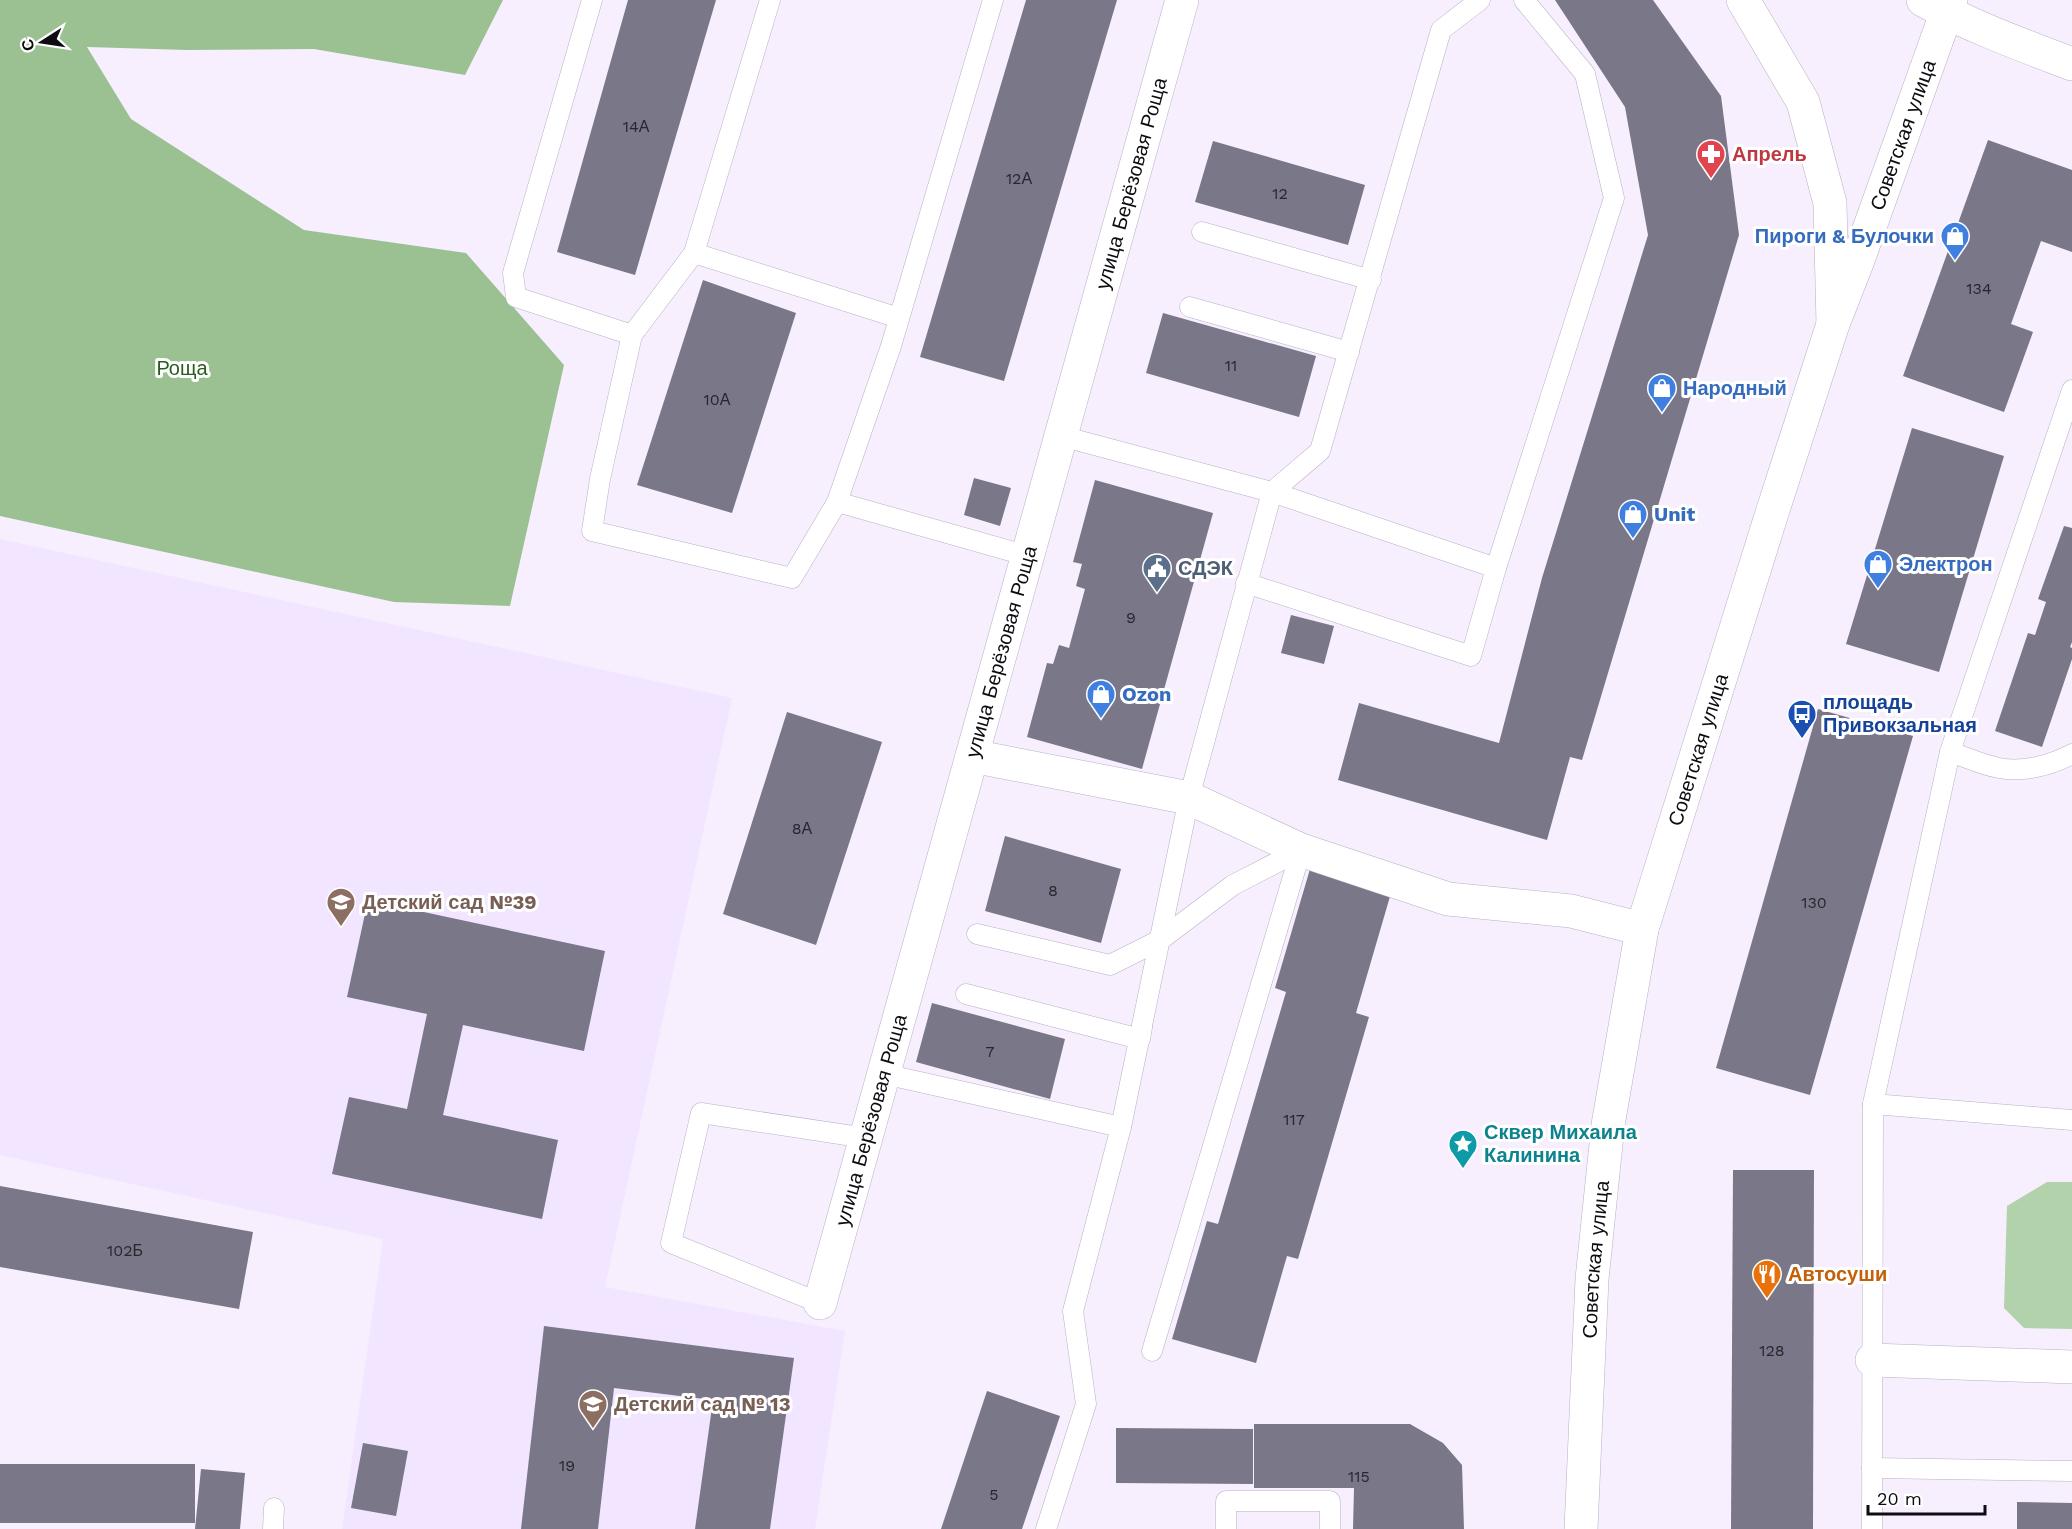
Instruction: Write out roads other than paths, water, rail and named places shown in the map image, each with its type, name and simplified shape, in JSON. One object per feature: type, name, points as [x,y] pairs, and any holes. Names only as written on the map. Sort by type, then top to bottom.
[{"type":"street","name":"улица Берёзовая Роща","points":[[820,1303],[1182,0]]},
{"type":"street","points":[[1743,0],[1803,102],[1830,202],[1833,324]]},
{"type":"street","points":[[1940,4],[2072,64]]},
{"type":"street","name":"Советская улица","points":[[1581,1529],[1593,1267],[1608,1125],[1642,929],[1772,513],[1833,324],[1858,260],[1940,4]]},
{"type":"street","points":[[972,756],[1189,798],[1301,850],[1448,899],[1571,910],[1642,929]]},
{"type":"street","points":[[1872,1360],[2072,1367]]},
{"type":"lane","points":[[592,0],[513,273],[516,297],[632,335]]},
{"type":"lane","points":[[770,0],[694,253],[632,335],[600,479],[592,531],[792,578],[837,502],[899,318],[993,0]]},
{"type":"lane","points":[[1046,1529],[1086,1404],[1073,1311],[1121,1127],[1189,798],[1246,583],[1272,492],[1320,451],[1441,30],[1480,0]]},
{"type":"lane","points":[[1246,583],[1471,656],[1496,568],[1614,198],[1585,74],[1524,0]]},
{"type":"lane","points":[[1202,232],[1371,279]]},
{"type":"lane","points":[[694,253],[899,318]]},
{"type":"lane","points":[[1190,307],[1349,352]]},
{"type":"lane","points":[[1872,1529],[1873,1104],[1950,752],[2072,390]]},
{"type":"lane","points":[[1061,436],[1272,492],[1496,568]]},
{"type":"lane","points":[[837,502],[1028,556]]},
{"type":"lane","points":[[1950,752],[2000,769],[2039,767],[2072,754]]},
{"type":"lane","points":[[977,934],[1110,965],[1160,940],[1233,885],[1301,850]]},
{"type":"lane","points":[[1152,1351],[1301,850]]},
{"type":"lane","points":[[966,994],[1140,1039]]},
{"type":"lane","points":[[884,1074],[1121,1127]]},
{"type":"lane","points":[[1873,1104],[2072,1120]]},
{"type":"lane","points":[[820,1303],[671,1243],[700,1113],[866,1138]]},
{"type":"lane","points":[[1872,1468],[2072,1471]]},
{"type":"lane","points":[[1226,1529],[1226,1501],[1330,1501],[1330,1529]]},
{"type":"lane","points":[[273,1529],[274,1508]]},
{"type":"place","name":"Апрель","points":[[1711,180]]},
{"type":"place","name":"Пироги & Булочки","points":[[1955,262]]},
{"type":"place","name":"Народный","points":[[1662,414]]},
{"type":"place","name":"Unit","points":[[1633,540]]},
{"type":"place","name":"Электрон","points":[[1878,590]]},
{"type":"place","name":"СДЭК","points":[[1157,594]]},
{"type":"place","name":"Ozon","points":[[1101,720]]},
{"type":"place","name":"площадь Привокзальная","points":[[1802,740]]},
{"type":"place","name":"Детский сад №39","points":[[341,928]]},
{"type":"place","name":"Сквер Михаила Калинина","points":[[1463,1170]]},
{"type":"place","name":"Автосуши","points":[[1767,1300]]},
{"type":"place","name":"Детский сад № 13","points":[[593,1430]]},
{"type":"park label","name":"Роща","points":[[182,368]]}]
